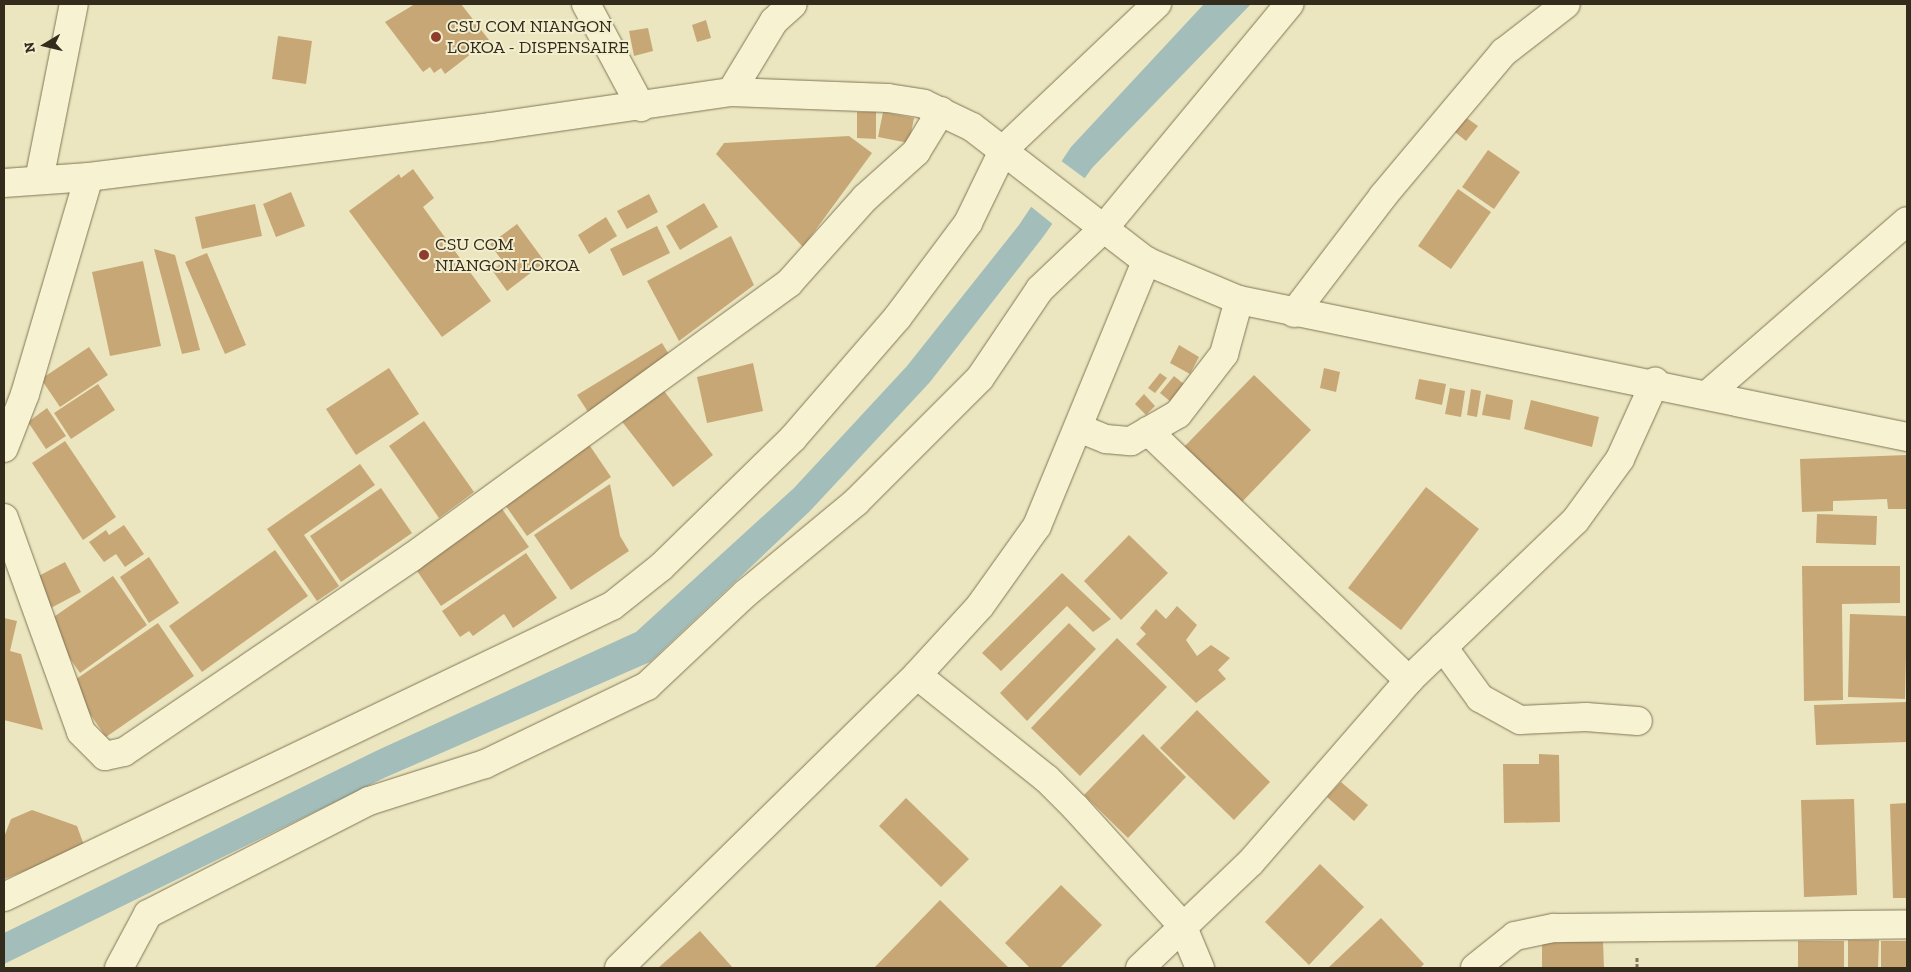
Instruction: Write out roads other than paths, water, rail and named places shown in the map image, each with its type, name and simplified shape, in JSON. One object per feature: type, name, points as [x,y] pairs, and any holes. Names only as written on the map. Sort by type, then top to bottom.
[{"type":"street","points":[[39,180],[74,4]]},
{"type":"street","points":[[586,4],[641,107]]},
{"type":"street","points":[[731,92],[774,21],[793,4]]},
{"type":"street","points":[[4,897],[612,606],[660,568],[793,438],[897,318],[968,223],[1004,149],[1158,4]]},
{"type":"street","points":[[118,968],[148,914],[369,802],[485,764],[647,686],[746,593],[863,495],[980,378],[1040,288],[1104,228],[1289,4]]},
{"type":"street","points":[[1294,313],[1383,196],[1504,52],[1566,4]]},
{"type":"street","points":[[4,183],[89,177],[641,107],[731,92],[888,98],[941,112],[972,127],[1004,149],[1033,174],[1146,261],[1239,300],[1294,313],[1655,382],[1707,395],[1907,437]]},
{"type":"street","points":[[4,518],[80,732],[105,756],[124,752],[412,557],[789,283],[865,198],[916,152],[941,112]]},
{"type":"street","points":[[4,448],[25,394],[89,177]]},
{"type":"street","points":[[1707,395],[1907,221]]},
{"type":"street","points":[[619,968],[917,675],[980,606],[1037,526],[1081,428],[1146,261]]},
{"type":"street","points":[[1081,428],[1106,439],[1131,441],[1178,414],[1224,354],[1239,300]]},
{"type":"street","points":[[1140,968],[1182,925],[1251,862],[1409,680],[1575,521],[1620,459],[1655,382]]},
{"type":"street","points":[[1148,432],[1409,680]]},
{"type":"street","points":[[1443,647],[1480,698],[1520,720],[1586,717],[1638,721]]},
{"type":"street","points":[[917,675],[1046,779],[1113,847],[1182,925],[1200,968]]},
{"type":"street","points":[[1475,968],[1515,936],[1554,928],[1907,924]]},
{"type":"water","points":[[1204,4],[1251,4],[1092,168],[1043,237],[930,382],[810,511],[650,662],[384,778],[4,964],[4,933],[378,750],[636,632],[794,488],[907,366],[1019,225],[1071,147]]},
{"type":"place","name":"CSU COM NIANGON LOKOA - DISPENSAIRE","points":[[436,37]]},
{"type":"place","name":"CSU COM NIANGON LOKOA","points":[[424,255]]}]
